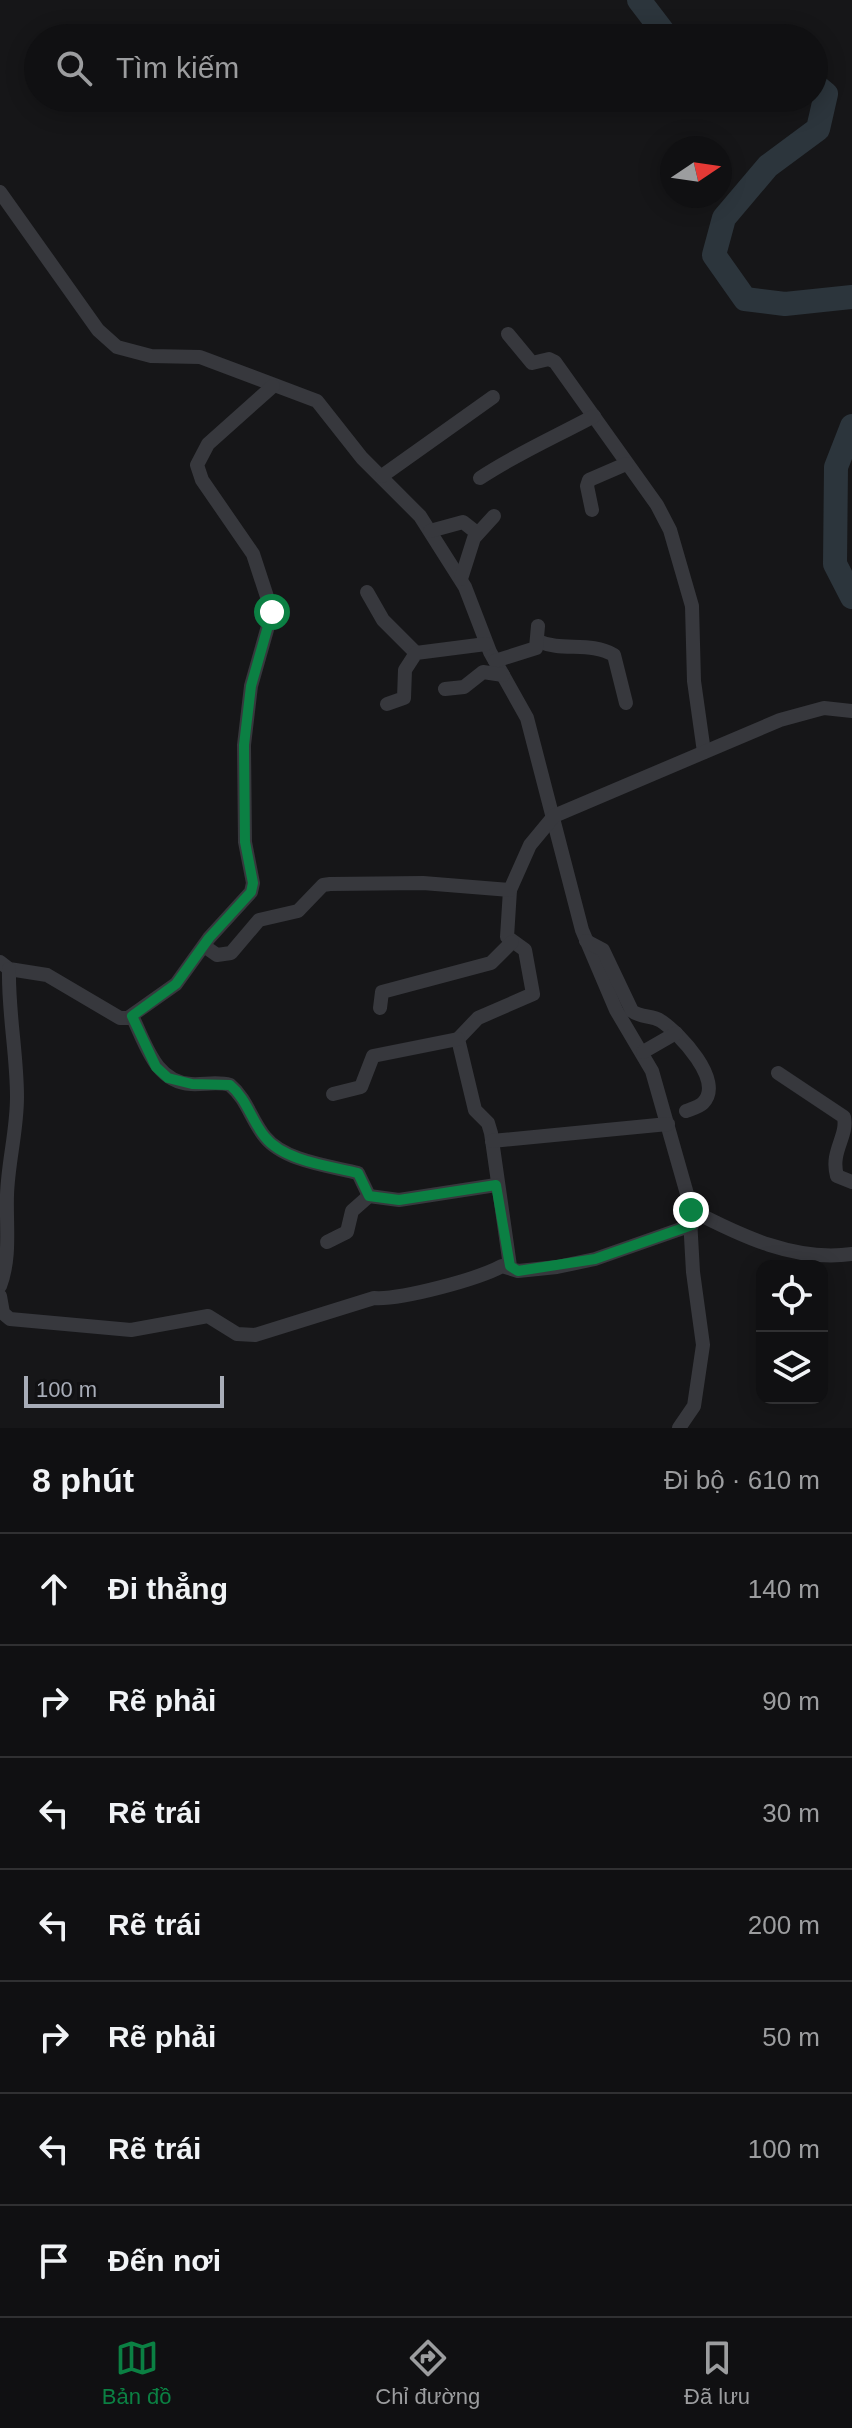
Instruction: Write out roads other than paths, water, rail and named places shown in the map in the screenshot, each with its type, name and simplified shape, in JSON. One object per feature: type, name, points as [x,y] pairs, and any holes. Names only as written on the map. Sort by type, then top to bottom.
[{"type":"street","points":[[0,192],[98,330],[117,347],[151,356],[200,357],[317,401],[362,458],[430,531],[461,579],[486,644],[527,718],[586,941],[616,1010],[652,1071],[668,1124],[692,1218],[693,1272],[703,1345],[694,1406],[679,1428]]},
{"type":"street","points":[[508,334],[525,359],[532,363],[549,359],[555,362],[667,523],[692,606],[694,681],[704,752]]},
{"type":"street","points":[[0,1286],[7,1266],[7,1186],[16,1136],[17,1098],[15,1042],[8,1009],[5,965],[47,975],[120,1018],[132,1016],[176,984],[204,946],[247,900],[253,887],[245,842],[244,745],[251,686],[272,617],[253,554],[202,480],[197,461],[203,450],[231,421],[273,386]]},
{"type":"street","points":[[382,476],[493,397]]},
{"type":"street","points":[[480,478],[520,452],[537,447],[594,416]]},
{"type":"street","points":[[592,510],[587,486],[589,480],[626,464]]},
{"type":"street","points":[[461,579],[477,533],[494,516]]},
{"type":"street","points":[[430,531],[463,522],[477,533]]},
{"type":"street","points":[[367,592],[383,620],[416,653]]},
{"type":"street","points":[[495,661],[530,652],[538,646],[538,634],[550,646],[593,648],[614,655],[626,703]]},
{"type":"street","points":[[387,704],[404,698],[405,670],[416,653],[486,644]]},
{"type":"street","points":[[445,689],[464,687],[483,672],[503,675]]},
{"type":"street","points":[[333,1094],[361,1087],[373,1056],[458,1039],[478,1018],[533,994],[525,950],[512,942],[506,932],[510,890],[530,845],[554,816],[799,714],[824,708],[852,711]]},
{"type":"street","points":[[204,946],[217,955],[231,953],[259,920],[303,908],[319,889],[330,884],[423,883],[510,890]]},
{"type":"street","points":[[586,941],[603,950],[632,1011],[658,1020],[698,1056],[708,1084],[703,1103],[686,1111]]},
{"type":"street","points":[[380,1008],[382,992],[491,963],[512,942]]},
{"type":"street","points":[[132,1016],[156,1067],[168,1078],[192,1084],[230,1085],[243,1098],[270,1142],[300,1158],[358,1173],[369,1196]]},
{"type":"street","points":[[643,1052],[676,1033]]},
{"type":"street","points":[[458,1039],[475,1110],[489,1125],[510,1266]]},
{"type":"street","points":[[778,1073],[844,1117],[845,1124],[834,1154],[834,1165],[837,1176],[852,1182]]},
{"type":"street","points":[[492,1141],[668,1124]]},
{"type":"street","points":[[327,1242],[347,1232],[352,1211],[369,1196],[399,1200],[496,1185]]},
{"type":"street","points":[[0,1296],[3,1313],[10,1319],[131,1330],[208,1316],[237,1334],[255,1335],[374,1298],[391,1300],[434,1286],[479,1278],[502,1266],[518,1271],[570,1264],[692,1218],[780,1248],[811,1255],[852,1254]]},
{"type":"waterway","points":[[639,0],[657,24]]},
{"type":"waterway","points":[[822,112],[818,129],[768,166],[724,218],[714,255],[745,299],[785,304],[852,297]]},
{"type":"waterway","points":[[852,426],[836,467],[835,564],[852,597]]}]
